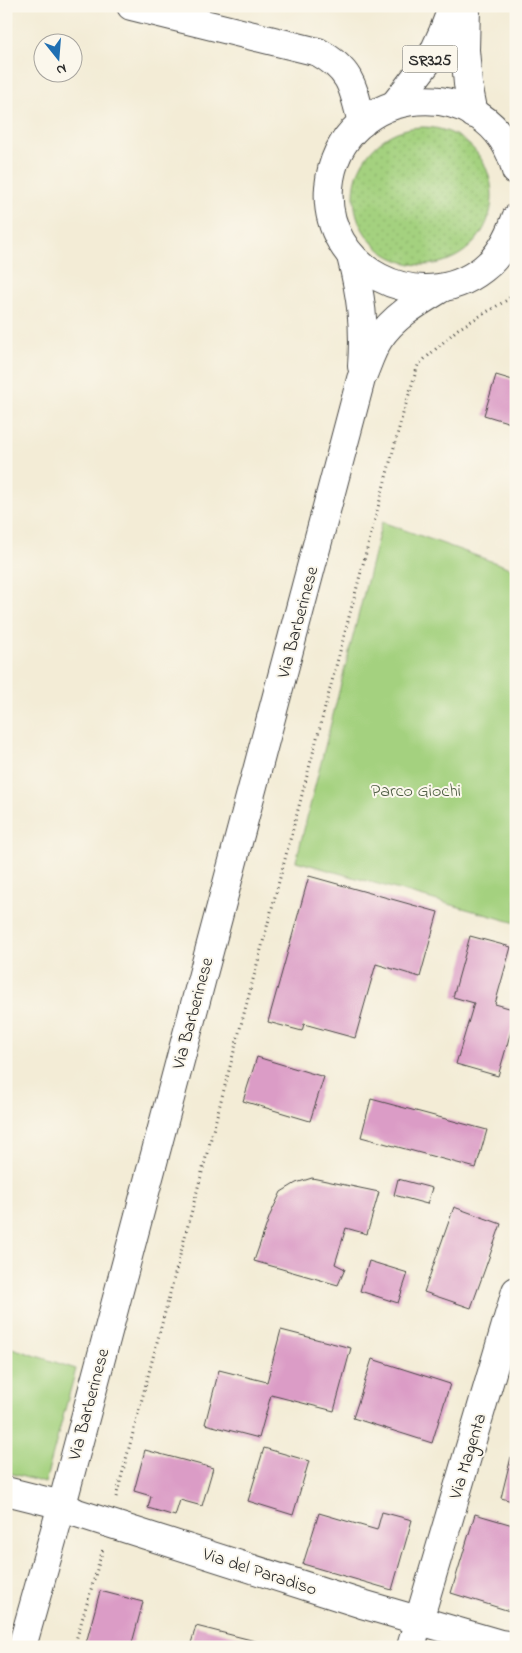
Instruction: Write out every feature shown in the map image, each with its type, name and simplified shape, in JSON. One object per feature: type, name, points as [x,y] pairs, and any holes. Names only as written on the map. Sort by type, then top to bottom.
[{"type":"main road","points":[[130,6],[318,52],[333,60],[343,69],[350,82],[362,123]]},
{"type":"main road","name":"Via Barberinese","points":[[395,104],[432,56],[453,6]]},
{"type":"main road","name":"SR325","points":[[466,6],[465,50],[468,84],[474,114]]},
{"type":"main road","name":"Via Barberinese","points":[[516,171],[509,153],[509,146],[490,126],[474,114],[452,104],[418,100],[395,104],[377,112],[362,123],[345,142],[339,152],[334,163],[329,187],[334,224],[344,246],[352,256],[373,275],[392,284],[413,288],[442,288],[457,284],[483,268],[504,246],[516,218]]},
{"type":"main road","name":"Via Barberinese","points":[[352,256],[360,290],[363,319],[364,342],[361,379]]},
{"type":"main road","name":"Via Barberinese","points":[[22,1647],[62,1505],[361,379],[378,340],[391,324],[409,308],[442,288]]},
{"type":"main road","name":"Via Magenta","points":[[411,1647],[516,1292]]},
{"type":"main road","name":"Via del Paradiso","points":[[6,1491],[62,1505],[77,1513],[362,1604],[500,1644],[516,1646]]},
{"type":"path","points":[[74,1647],[94,1576],[112,1523],[119,1479],[399,426],[418,365],[458,329],[507,300],[516,291]]},
{"type":"green space","points":[[423,127],[437,128],[450,132],[462,138],[472,147],[481,157],[487,169],[491,182],[491,210],[487,223],[481,235],[472,245],[462,254],[450,260],[437,264],[423,265],[409,264],[396,260],[384,254],[374,245],[365,235],[359,223],[355,210],[354,196],[355,182],[359,169],[365,157],[374,147],[384,138],[396,132],[409,128]]},
{"type":"green space","name":"Parco Giochi","points":[[382,522],[516,570],[516,923],[296,861]]},
{"type":"green space","points":[[6,1346],[76,1369],[45,1483],[6,1472]]},
{"type":"building","points":[[496,375],[516,381],[516,418],[514,424],[484,415]]},
{"type":"building","points":[[309,876],[438,912],[420,977],[376,964],[355,1038],[304,1024],[302,1031],[268,1022]]},
{"type":"building","points":[[470,936],[511,947],[495,1004],[516,1010],[516,1014],[498,1076],[456,1064],[474,1003],[453,997]]},
{"type":"building","points":[[257,1057],[324,1077],[310,1121],[243,1101]]},
{"type":"building","points":[[371,1099],[487,1130],[476,1168],[361,1137]]},
{"type":"building","points":[[312,1178],[379,1192],[367,1234],[346,1228],[335,1264],[345,1269],[338,1285],[254,1261],[270,1215],[281,1192],[296,1183]]},
{"type":"building","points":[[398,1179],[432,1188],[427,1204],[394,1195]]},
{"type":"building","points":[[454,1207],[501,1224],[471,1308],[424,1292]]},
{"type":"building","points":[[369,1261],[408,1273],[398,1303],[360,1291]]},
{"type":"building","points":[[281,1330],[351,1348],[334,1411],[271,1395],[259,1438],[205,1424],[219,1370],[267,1382]]},
{"type":"building","points":[[372,1359],[450,1384],[432,1443],[353,1418]]},
{"type":"building","points":[[264,1448],[309,1461],[293,1515],[248,1501]]},
{"type":"building","points":[[145,1450],[213,1468],[202,1506],[180,1500],[175,1516],[148,1508],[151,1496],[134,1491]]},
{"type":"building","points":[[511,1457],[516,1458],[516,1502],[501,1498]]},
{"type":"building","points":[[382,1512],[412,1520],[392,1590],[303,1564],[319,1513],[377,1530]]},
{"type":"building","points":[[475,1514],[516,1526],[516,1613],[451,1593]]},
{"type":"building","points":[[100,1591],[143,1602],[131,1647],[85,1647]]},
{"type":"building","points":[[196,1626],[263,1643],[262,1647],[190,1647]]}]
